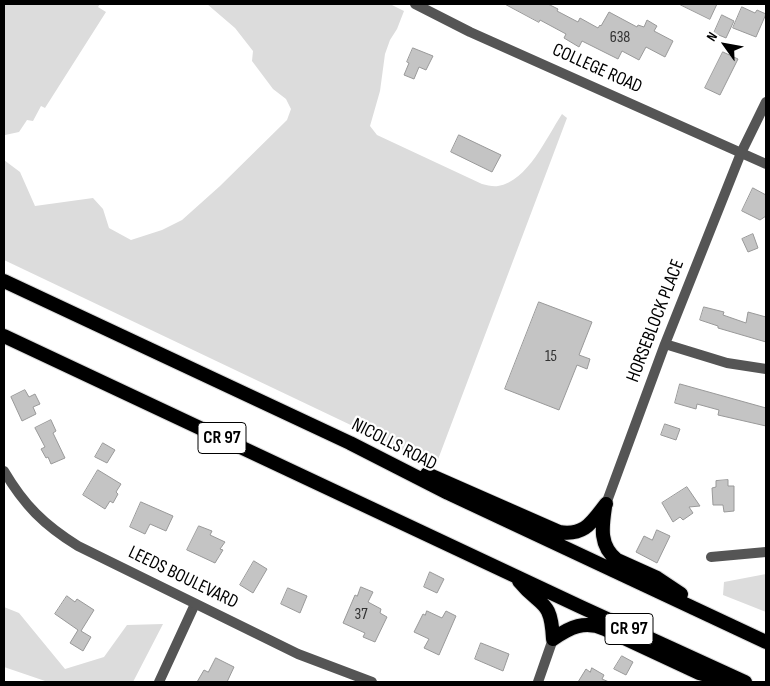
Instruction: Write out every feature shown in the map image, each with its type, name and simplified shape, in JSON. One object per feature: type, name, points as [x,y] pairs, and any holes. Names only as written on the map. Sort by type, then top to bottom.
[{"type":"highway","name":"NICOLLS ROAD","points":[[4,281],[350,443],[448,494],[766,642]]},
{"type":"highway","name":"CR 97","points":[[4,336],[745,682]]},
{"type":"highway","points":[[350,443],[453,484],[559,532],[574,533],[586,527],[606,504]]},
{"type":"highway","points":[[606,504],[602,530],[605,546],[612,557],[657,578],[719,620]]},
{"type":"highway","points":[[514,575],[547,608],[552,620],[553,639],[572,627],[592,624],[699,673],[733,682]]},
{"type":"street","name":"COLLEGE ROAD","points":[[415,4],[475,34],[766,164]]},
{"type":"street","name":"HORSEBLOCK PLACE","points":[[606,504],[665,344],[741,153],[766,102]]},
{"type":"street","points":[[665,344],[727,363],[766,369]]},
{"type":"street","name":"LEEDS BOULEVARD","points":[[4,471],[23,501],[43,522],[78,546],[298,654],[372,682]]},
{"type":"street","points":[[711,557],[766,552]]},
{"type":"street","points":[[159,682],[195,604]]},
{"type":"street","points":[[538,682],[553,639]]},
{"type":"shaded area","points":[[4,4],[100,4],[98,7],[106,12],[45,108],[41,106],[33,121],[27,120],[19,132],[5,135]]},
{"type":"shaded area","points":[[207,4],[390,4],[404,11],[385,54],[380,91],[370,126],[377,135],[482,184],[498,186],[518,176],[543,146],[562,114],[567,118],[437,462],[418,457],[4,260],[4,160],[20,172],[35,206],[93,198],[103,209],[109,228],[131,240],[162,230],[182,220],[220,186],[287,120],[291,109],[286,99],[273,89],[252,61],[253,51],[235,28]]},
{"type":"shaded area","points":[[766,574],[766,612],[723,595],[724,582]]},
{"type":"shaded area","points":[[4,607],[19,613],[65,669],[104,657],[127,625],[163,624],[133,682],[48,682],[4,667]]},
{"type":"building","points":[[505,4],[548,4],[578,22],[580,18],[598,28],[609,12],[637,27],[638,25],[644,27],[647,20],[657,26],[654,31],[673,41],[665,57],[646,47],[639,60],[622,51],[618,59],[582,41],[579,47],[564,38],[566,34]]},
{"type":"building","points":[[679,4],[717,4],[710,19]]},
{"type":"building","points":[[742,7],[755,13],[757,10],[766,14],[756,37],[733,28]]},
{"type":"building","points":[[722,15],[734,21],[726,38],[714,33]]},
{"type":"building","points":[[413,48],[433,56],[426,70],[419,67],[414,79],[404,75]]},
{"type":"building","points":[[723,52],[738,59],[720,95],[705,88]]},
{"type":"building","points":[[459,135],[501,155],[492,172],[451,152]]},
{"type":"building","points":[[753,188],[766,195],[766,216],[760,220],[742,211]]},
{"type":"building","points":[[753,234],[758,248],[748,252],[742,239]]},
{"type":"building","points":[[539,302],[592,322],[579,355],[590,359],[587,369],[577,365],[559,410],[505,389]]},
{"type":"building","points":[[704,307],[724,312],[723,315],[746,323],[748,312],[766,317],[766,342],[718,328],[718,326],[700,320]]},
{"type":"building","points":[[680,384],[766,408],[766,426],[718,415],[719,410],[697,404],[696,409],[675,403]]},
{"type":"building","points":[[25,390],[29,397],[35,394],[40,404],[33,407],[36,414],[22,421],[11,397]]},
{"type":"building","points":[[51,420],[56,431],[53,433],[65,458],[51,464],[41,449],[45,447],[35,428]]},
{"type":"building","points":[[665,424],[680,429],[676,440],[661,435]]},
{"type":"building","points":[[103,443],[115,450],[107,463],[95,457]]},
{"type":"building","points":[[98,470],[121,484],[116,492],[118,494],[113,503],[110,501],[105,509],[83,495]]},
{"type":"building","points":[[728,480],[728,486],[734,486],[734,511],[724,512],[723,505],[713,505],[712,488],[716,487],[716,481]]},
{"type":"building","points":[[687,487],[700,506],[689,507],[693,513],[683,520],[680,517],[673,522],[662,503]]},
{"type":"building","points":[[141,502],[173,516],[166,531],[150,524],[145,534],[130,527]]},
{"type":"building","points":[[199,526],[212,531],[210,535],[225,542],[220,549],[223,550],[215,563],[187,550]]},
{"type":"building","points":[[657,530],[670,536],[657,563],[636,552],[644,536],[652,540]]},
{"type":"building","points":[[254,561],[267,569],[253,593],[240,585]]},
{"type":"building","points":[[430,572],[444,579],[437,593],[424,587]]},
{"type":"building","points":[[361,587],[373,592],[368,602],[381,609],[380,613],[387,617],[375,642],[363,637],[365,633],[343,623],[355,595],[357,596]]},
{"type":"building","points":[[288,588],[307,596],[300,613],[281,604]]},
{"type":"building","points":[[67,596],[75,602],[77,599],[94,610],[81,631],[91,637],[83,651],[70,643],[78,630],[55,614]]},
{"type":"building","points":[[427,611],[442,618],[446,611],[456,616],[439,655],[424,648],[429,639],[414,632],[423,614],[425,615]]},
{"type":"building","points":[[481,643],[509,654],[503,671],[475,659]]},
{"type":"building","points":[[622,656],[633,662],[626,675],[614,669]]},
{"type":"building","points":[[216,658],[234,667],[227,682],[197,682],[204,670],[208,672]]},
{"type":"building","points":[[592,668],[604,675],[602,679],[609,682],[578,682],[586,669],[590,672]]}]
